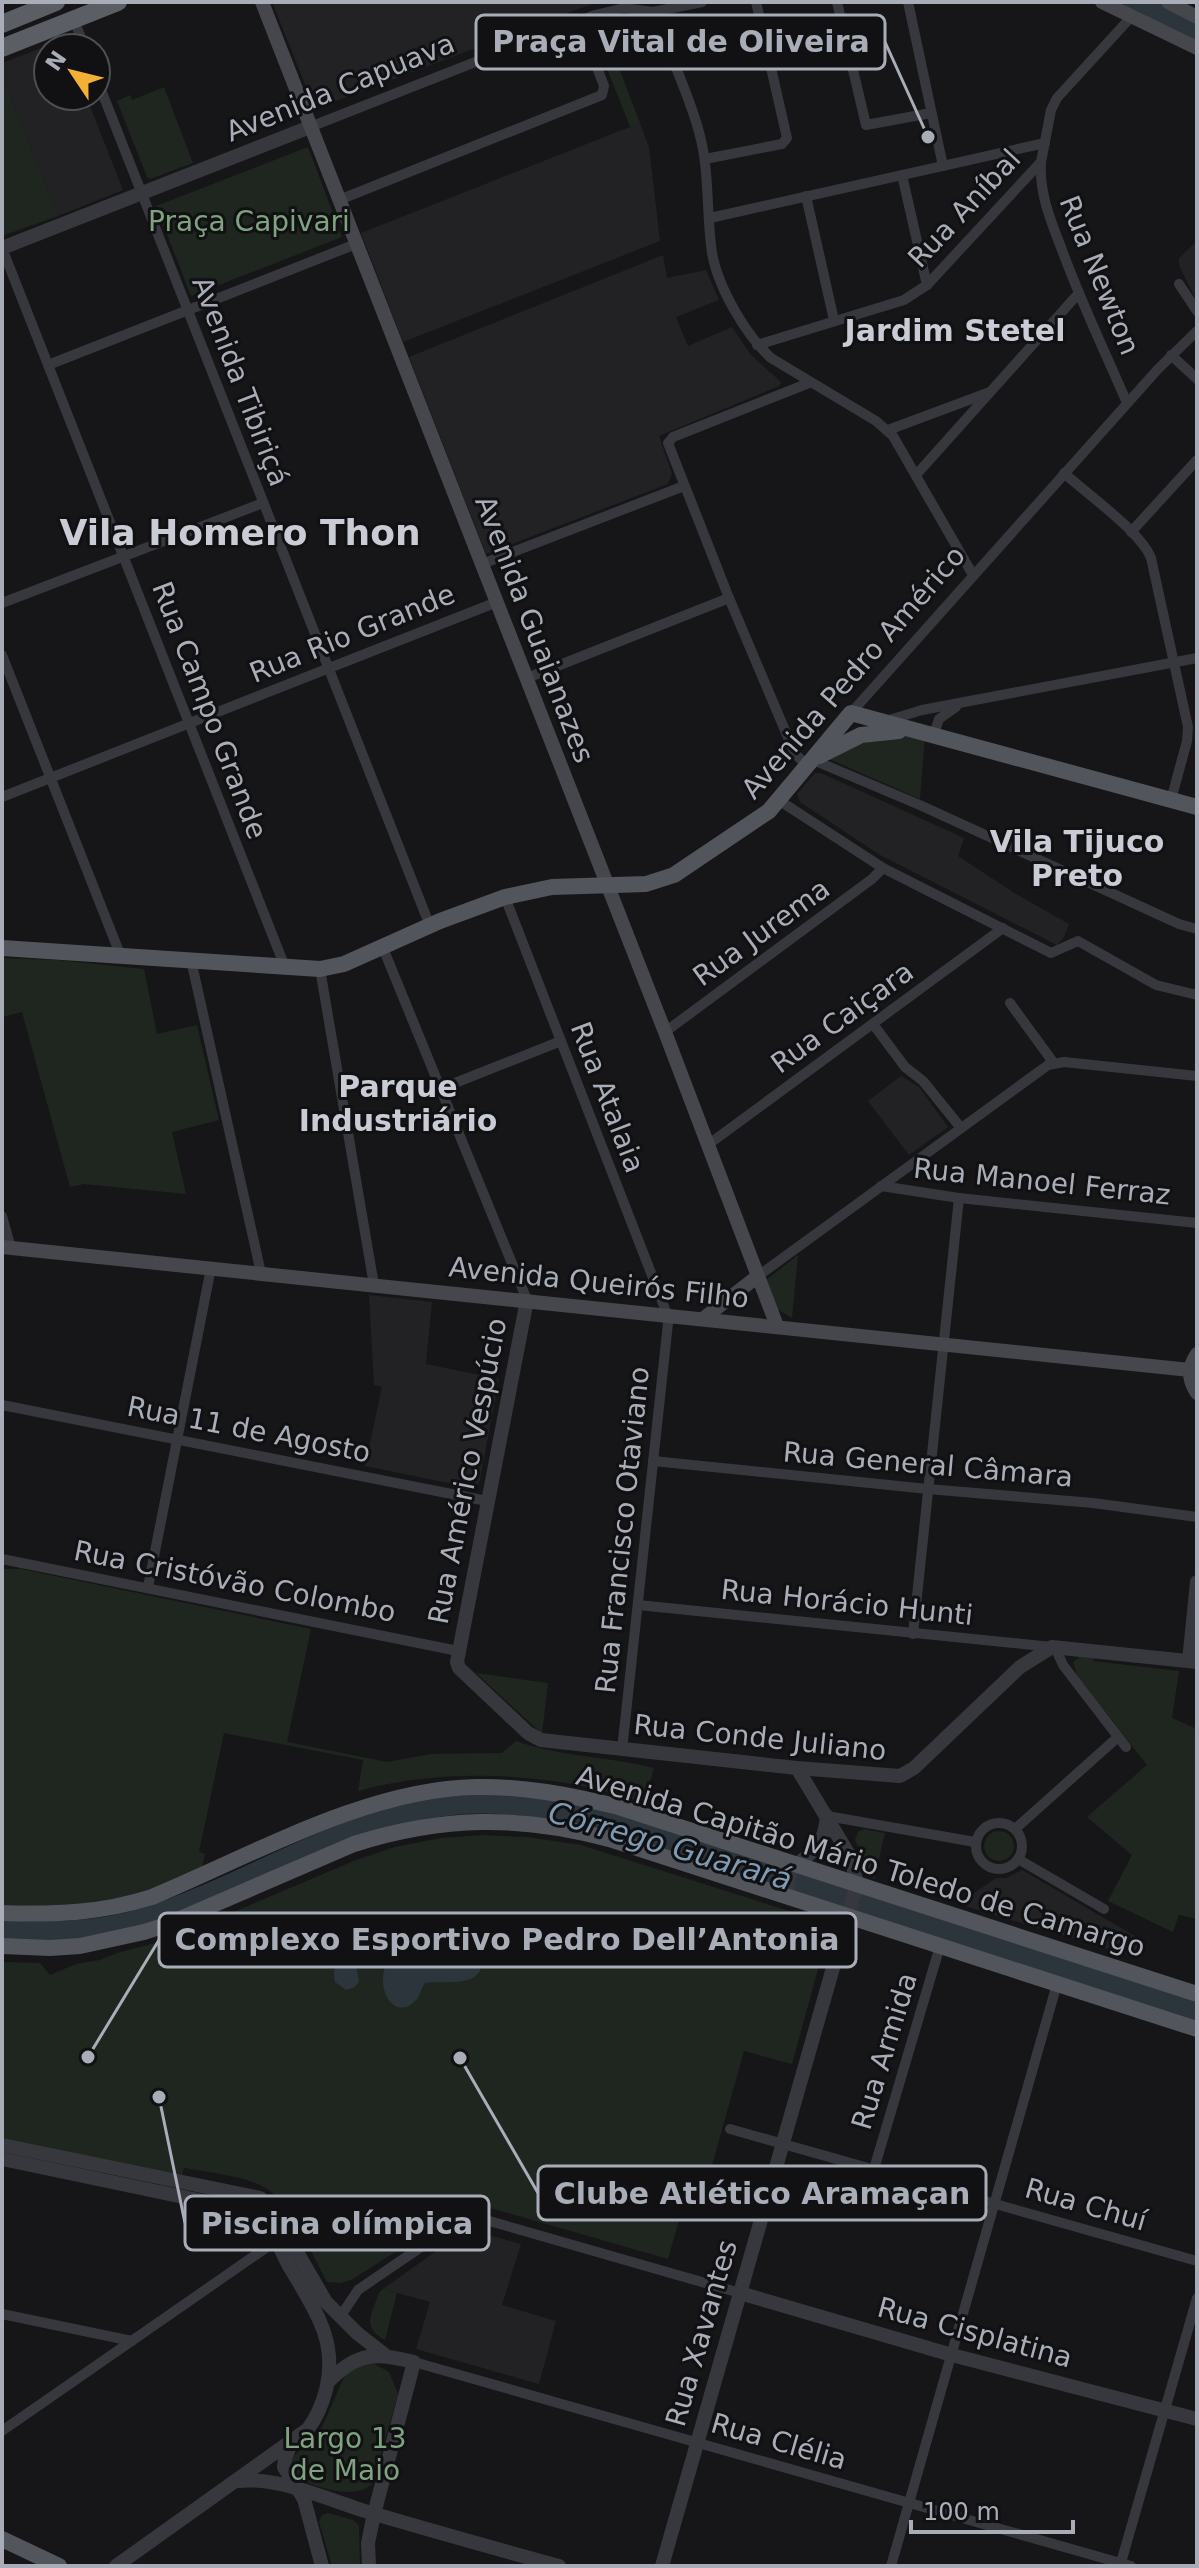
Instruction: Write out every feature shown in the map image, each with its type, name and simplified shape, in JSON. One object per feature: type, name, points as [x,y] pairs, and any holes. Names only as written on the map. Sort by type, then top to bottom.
[{"type":"highway","points":[[2,24],[56,2]]},
{"type":"highway","points":[[2,48],[118,2]]},
{"type":"main road","name":"Avenida Guaianazes","points":[[262,2],[709,1144],[777,1326]]},
{"type":"main road","points":[[1102,2],[1197,48]]},
{"type":"main road","points":[[1168,2],[1197,17]]},
{"type":"main road","points":[[850,715],[886,721],[1197,807]]},
{"type":"main road","points":[[850,715],[861,735]]},
{"type":"main road","name":"Avenida Pedro Américo","points":[[2,948],[320,969],[344,964],[505,897],[552,887],[634,885],[674,875],[760,819],[780,801],[850,715]]},
{"type":"main road","points":[[812,762],[861,735],[891,731],[929,733]]},
{"type":"main road","name":"Avenida Queirós Filho","points":[[6,1248],[1190,1370]]},
{"type":"main road","points":[[704,1318],[758,1276]]},
{"type":"main road","points":[[1197,1354],[1190,1370],[1197,1393]]},
{"type":"main road","name":"Avenida Capitão Mário Toledo de Camargo","points":[[2,1913],[63,1915],[123,1906],[184,1884],[350,1811],[424,1792],[464,1788],[538,1790],[615,1806],[794,1867],[940,1946],[1197,2029]]},
{"type":"main road","name":"Avenida Capitão Mário Toledo de Camargo","points":[[2,1946],[50,1948],[122,1939],[166,1925],[354,1844],[417,1827],[460,1822],[514,1822],[578,1831],[789,1891],[852,1900],[1197,1994]]},
{"type":"main road","points":[[2,2539],[59,2566]]},
{"type":"street","name":"Avenida Capuava","points":[[2,248],[579,20],[624,8],[653,12],[702,2]]},
{"type":"street","points":[[705,159],[782,144],[787,138],[756,2]]},
{"type":"street","points":[[837,2],[866,125],[931,113]]},
{"type":"street","points":[[908,2],[943,166]]},
{"type":"street","points":[[653,12],[699,131],[705,159],[716,268],[743,323],[757,345],[786,369],[888,430],[973,575]]},
{"type":"street","name":"Rua Aníbal","points":[[757,345],[904,300],[927,285],[1041,162],[1057,98],[1132,16]]},
{"type":"street","points":[[74,20],[79,32]]},
{"type":"street","points":[[339,200],[602,95],[604,86],[579,20]]},
{"type":"street","name":"Avenida Tibiriçá","points":[[110,112],[430,926]]},
{"type":"street","points":[[710,218],[1045,143]]},
{"type":"street","name":"Rua Newton","points":[[1041,162],[1039,179],[1043,197],[1078,294],[1127,403]]},
{"type":"street","points":[[902,175],[927,285]]},
{"type":"street","points":[[806,196],[834,320]]},
{"type":"street","points":[[48,365],[356,244]]},
{"type":"street","name":"Rua Campo Grande","points":[[2,248],[285,967]]},
{"type":"street","points":[[1179,284],[1197,311]]},
{"type":"street","points":[[916,475],[1078,294]]},
{"type":"street","name":"Avenida Pedro Américo","points":[[850,715],[1127,403],[1197,331]]},
{"type":"street","points":[[1171,355],[1197,379]]},
{"type":"street","points":[[809,383],[673,437],[668,443],[795,754],[894,794],[1179,924],[1197,929]]},
{"type":"street","points":[[888,430],[992,392]]},
{"type":"street","points":[[1131,532],[1197,460]]},
{"type":"street","points":[[1064,473],[1131,532],[1145,546],[1151,558],[1188,727],[1171,800]]},
{"type":"street","points":[[482,564],[684,486]]},
{"type":"street","points":[[2,603],[263,503]]},
{"type":"street","points":[[527,678],[729,598]]},
{"type":"street","name":"Rua Rio Grande","points":[[2,797],[497,602]]},
{"type":"street","points":[[2,655],[120,954]]},
{"type":"street","points":[[886,721],[909,713],[1197,658]]},
{"type":"street","points":[[929,733],[939,719],[962,704]]},
{"type":"street","points":[[780,801],[883,868],[1051,953],[1072,941],[1078,941],[1156,985],[1197,995]]},
{"type":"street","name":"Rua Jurema","points":[[665,1032],[883,868]]},
{"type":"street","name":"Rua Atalaia","points":[[505,897],[668,1314]]},
{"type":"street","name":"Rua Caiçara","points":[[709,1144],[1003,928]]},
{"type":"street","points":[[383,948],[527,1300]]},
{"type":"street","points":[[191,960],[261,1273]]},
{"type":"street","points":[[320,969],[374,1285]]},
{"type":"street","points":[[1010,1003],[1053,1062]]},
{"type":"street","points":[[873,1024],[907,1070],[925,1084],[961,1128]]},
{"type":"street","points":[[440,1089],[561,1041]]},
{"type":"street","points":[[758,1276],[1053,1062],[1197,1076]]},
{"type":"street","name":"Rua Manoel Ferraz","points":[[881,1186],[959,1198],[1197,1223]]},
{"type":"street","points":[[913,1634],[959,1198]]},
{"type":"street","points":[[2,1216],[6,1248]]},
{"type":"street","points":[[148,1587],[211,1268]]},
{"type":"street","name":"Rua Américo Vespúcio","points":[[458,1651],[527,1300]]},
{"type":"street","name":"Rua Francisco Otaviano","points":[[622,1750],[668,1314]]},
{"type":"street","name":"Rua 11 de Agosto","points":[[2,1405],[487,1501]]},
{"type":"street","name":"Rua General Câmara","points":[[653,1461],[1093,1503],[1197,1517]]},
{"type":"street","name":"Rua Cristóvão Colombo","points":[[2,1559],[458,1651]]},
{"type":"street","points":[[1054,1647],[1193,1662],[1197,1582]]},
{"type":"street","name":"Rua Horácio Hunti","points":[[638,1605],[1054,1647]]},
{"type":"street","points":[[1054,1647],[1063,1665],[1126,1747]]},
{"type":"street","name":"Rua Conde Juliano","points":[[458,1651],[459,1668],[531,1735],[547,1741],[889,1777],[906,1773],[1020,1667],[1054,1647]]},
{"type":"street","points":[[1015,1829],[1118,1737]]},
{"type":"street","points":[[797,1768],[851,1858],[852,1900]]},
{"type":"street","points":[[827,1816],[975,1842]]},
{"type":"street","points":[[789,1891],[794,1867],[817,1846],[827,1816]]},
{"type":"street","points":[[1005,1823],[1015,1829],[1021,1840],[1018,1859],[1003,1869],[990,1868],[977,1855],[975,1842],[980,1832],[988,1825],[1005,1823]]},
{"type":"street","points":[[817,1846],[833,1848],[851,1858]]},
{"type":"street","points":[[1018,1859],[1104,1909]]},
{"type":"street","name":"Rua Xavantes","points":[[662,2566],[852,1900]]},
{"type":"street","name":"Rua Armida","points":[[874,2169],[940,1946]]},
{"type":"street","points":[[891,2566],[1057,1984]]},
{"type":"street","name":"Rua Chuí","points":[[730,2129],[1197,2261]]},
{"type":"street","points":[[2,2145],[256,2196],[268,2204],[326,2332],[328,2382],[315,2420],[291,2443],[116,2566]]},
{"type":"street","points":[[2,2159],[251,2210],[281,2237],[340,2317],[385,2355]]},
{"type":"street","points":[[340,2317],[358,2290],[459,2221],[472,2216],[740,2293]]},
{"type":"street","points":[[2,2431],[281,2237]]},
{"type":"street","name":"Rua Cisplatina","points":[[740,2293],[952,2355],[1197,2419]]},
{"type":"street","points":[[1124,2565],[1197,2298]]},
{"type":"street","points":[[2,2314],[132,2341]]},
{"type":"street","points":[[328,2382],[355,2359],[385,2355],[414,2362],[374,2514],[368,2543],[369,2566]]},
{"type":"street","name":"Rua Clélia","points":[[414,2362],[1124,2565]]},
{"type":"street","points":[[291,2443],[284,2467],[309,2513],[322,2566]]},
{"type":"street","points":[[237,2482],[255,2481],[298,2489],[374,2514],[559,2566]]},
{"type":"shaded area","points":[[272,2],[597,2],[315,109]]},
{"type":"shaded area","points":[[32,52],[32,112],[92,112],[123,190],[58,216],[2,76],[2,63]]},
{"type":"shaded area","points":[[640,123],[649,147],[660,241],[403,342],[361,233]]},
{"type":"shaded area","points":[[1197,241],[1197,302],[1179,265],[1179,258]]},
{"type":"shaded area","points":[[663,255],[667,278],[706,270],[719,300],[676,317],[688,346],[732,327],[751,355],[781,382],[779,386],[659,436],[672,474],[668,484],[486,554],[409,357]]},
{"type":"shaded area","points":[[815,773],[964,838],[958,856],[1069,924],[1064,937],[1057,945],[880,855],[800,802],[797,794]]},
{"type":"shaded area","points":[[901,1076],[919,1087],[948,1127],[909,1155],[868,1101]]},
{"type":"shaded area","points":[[369,1295],[432,1302],[426,1364],[499,1379],[479,1484],[473,1488],[365,1466],[382,1387],[374,1385]]},
{"type":"shaded area","points":[[1022,1870],[1140,1939],[1135,1957],[958,1904],[996,1878],[1006,1878]]},
{"type":"shaded area","points":[[361,1935],[369,1939],[370,1947],[356,1965],[359,1981],[355,1987],[346,1990],[335,1982],[335,1968],[344,1948]]},
{"type":"shaded area","points":[[420,1941],[463,1941],[479,1951],[481,1967],[477,1975],[462,1981],[425,1983],[417,1999],[407,2007],[397,2007],[390,2001],[383,1979],[393,1953],[407,1944]]},
{"type":"shaded area","points":[[467,2229],[521,2244],[502,2305],[556,2321],[539,2384],[416,2349],[430,2302],[383,2289]]},
{"type":"green space","points":[[602,24],[640,123],[630,127],[592,30],[594,26]]},
{"type":"green space","points":[[2,76],[58,216],[2,236]]},
{"type":"green space","points":[[164,87],[193,163],[150,179],[117,101],[130,95],[132,100]]},
{"type":"green space","name":"Praça Capivari","points":[[308,147],[342,237],[191,296],[156,206]]},
{"type":"green space","points":[[882,736],[925,736],[920,799],[829,759]]},
{"type":"green space","points":[[2,958],[144,969],[157,1034],[197,1025],[219,1120],[172,1132],[186,1194],[84,1184],[70,1187],[22,1012],[2,1017]]},
{"type":"green space","points":[[798,1255],[792,1318],[777,1309],[766,1280]]},
{"type":"green space","points":[[2,1569],[21,1569],[311,1629],[287,1742],[387,1762],[431,1754],[502,1753],[516,1741],[654,1768],[644,1802],[572,1784],[518,1777],[437,1777],[358,1791],[363,1760],[224,1733],[199,1852],[205,1854],[202,1869],[150,1891],[114,1900],[58,1906],[2,1905]]},
{"type":"green space","points":[[1081,1656],[1093,1658],[1093,1661],[1179,1671],[1172,1718],[1197,1729],[1197,1919],[1179,1915],[1173,1932],[1108,1901],[1132,1855],[1087,1817],[1147,1765],[1077,1675],[1073,1662]]},
{"type":"green space","points":[[476,1673],[548,1683],[542,1734]]},
{"type":"green space","points":[[864,1829],[885,1833],[874,1880],[855,1840],[858,1832]]},
{"type":"green space","points":[[999,1831],[1010,1835],[1014,1846],[1010,1857],[999,1861],[988,1857],[984,1846],[988,1835]]},
{"type":"green space","points":[[481,1835],[527,1837],[581,1845],[827,1923],[829,1929],[792,2064],[744,2051],[702,2201],[686,2196],[668,2259],[473,2203],[351,2280],[327,2282],[283,2204],[274,2194],[255,2183],[184,2168],[182,2175],[2,2139],[2,1962],[40,1963],[50,1975],[117,1953],[163,1941],[167,1944],[177,1936],[356,1860],[395,1847],[441,1838]]},
{"type":"green space","points":[[383,2289],[397,2293],[385,2340],[373,2330],[370,2320]]},
{"type":"green space","name":"Largo 13 de Maio","points":[[371,2362],[389,2372],[398,2394],[373,2483],[365,2489],[345,2492],[322,2488],[293,2476],[289,2461],[322,2427],[345,2375],[351,2368]]},
{"type":"green space","name":"Largo 13 de Maio","points":[[328,2513],[353,2520],[359,2526],[360,2566],[332,2566],[319,2522],[322,2515]]},
{"type":"waterway","points":[[1134,2],[1197,32]]},
{"type":"waterway","name":"Córrego Guarará","points":[[2,1930],[72,1930],[106,1927],[140,1919],[371,1823],[452,1805],[516,1805],[620,1825],[1197,2010]]},
{"type":"place","name":"Praça Vital de Oliveira","points":[[928,137]]},
{"type":"place","name":"Complexo Esportivo Pedro Dell’Antonia","points":[[88,2057]]},
{"type":"place","name":"Clube Atlético Aramaçan","points":[[460,2058]]},
{"type":"place","name":"Piscina olímpica","points":[[159,2097]]},
{"type":"district","name":"Jardim Stetel","points":[[955,331]]},
{"type":"district","name":"Vila Homero Thon","points":[[240,532]]},
{"type":"district","name":"Vila Tijuco Preto","points":[[1077,859]]},
{"type":"district","name":"Parque Industriário","points":[[398,1104]]}]
